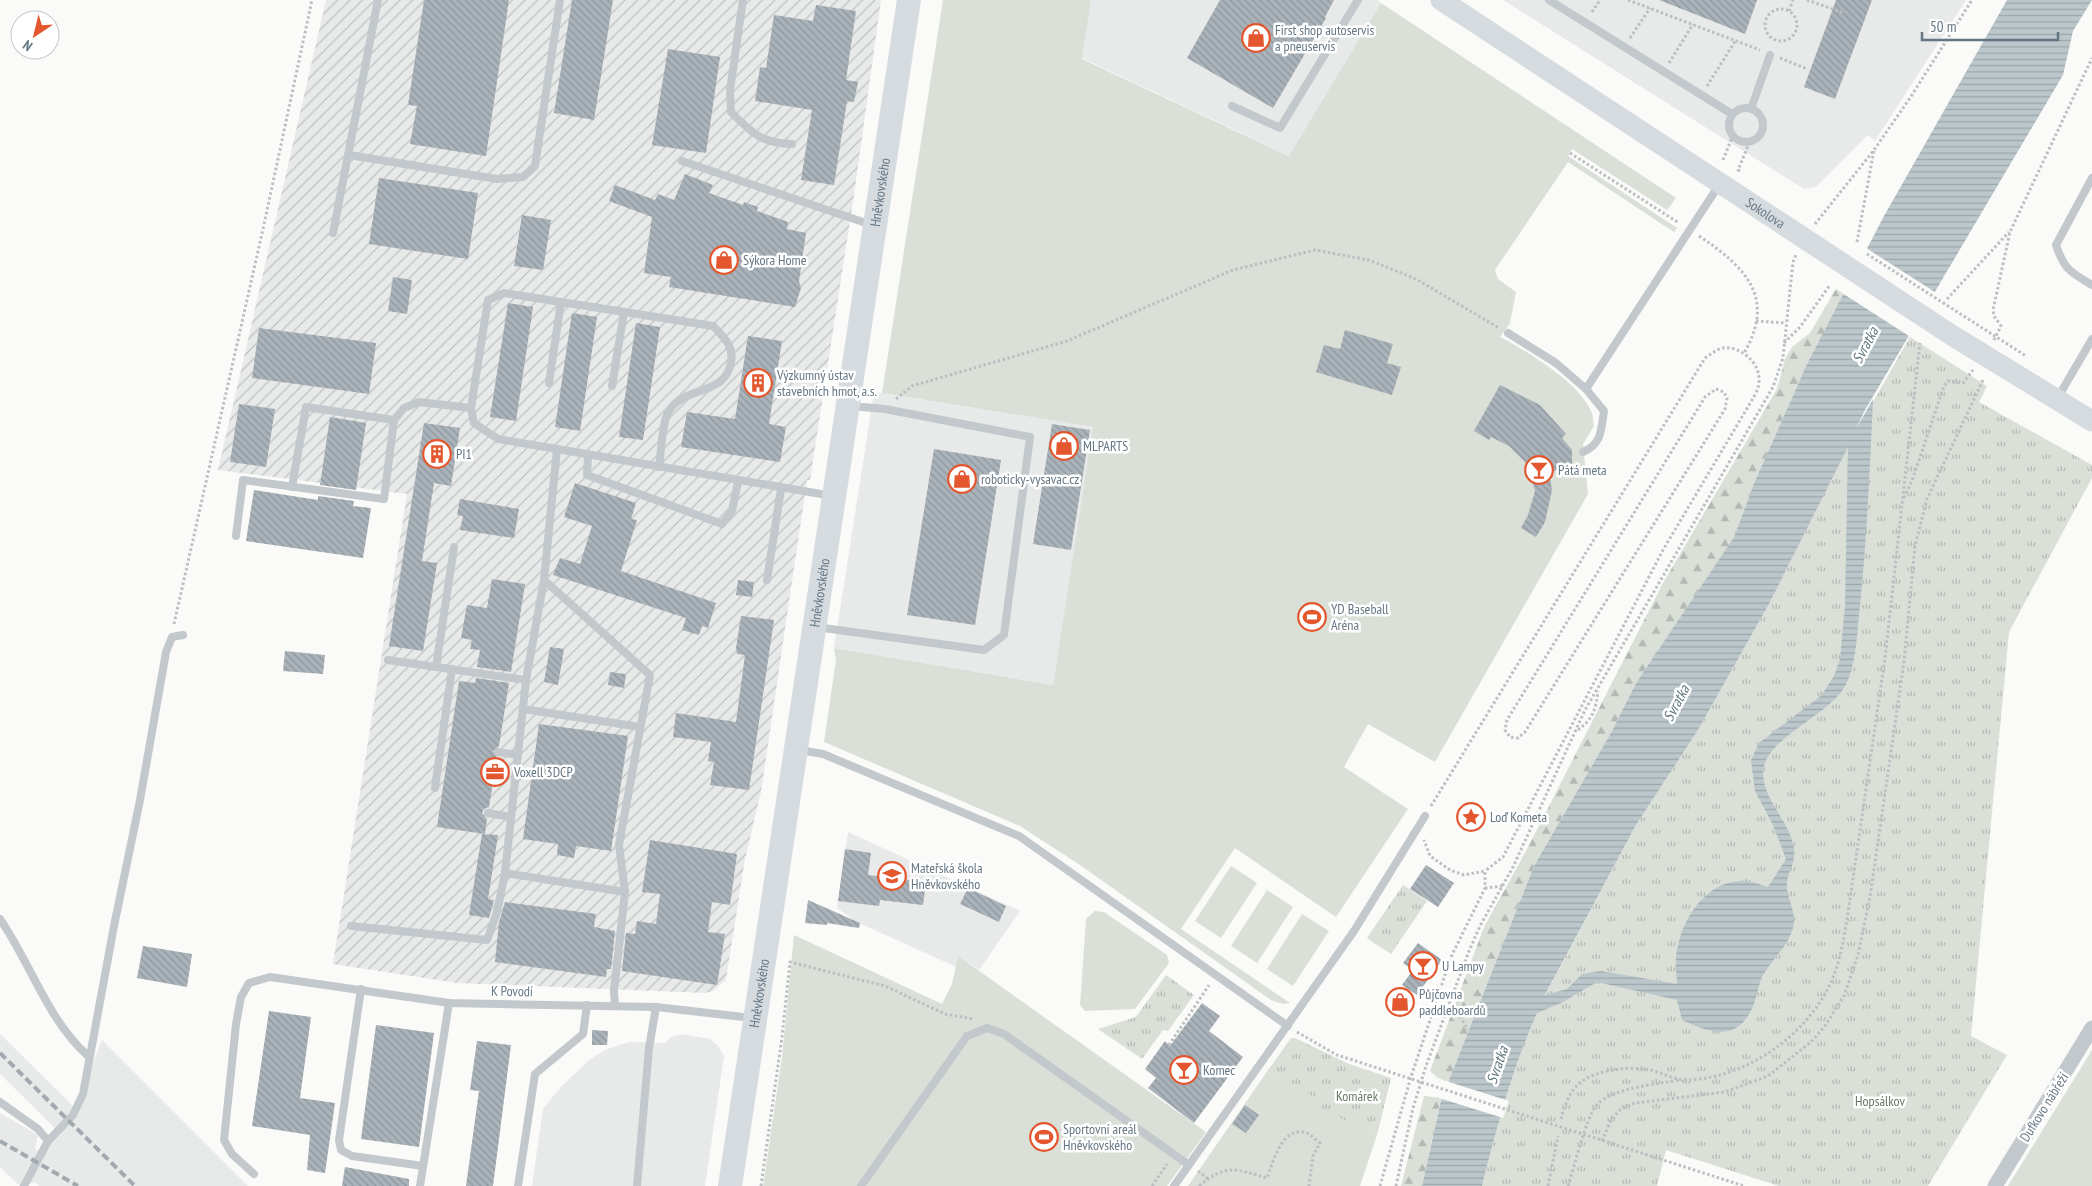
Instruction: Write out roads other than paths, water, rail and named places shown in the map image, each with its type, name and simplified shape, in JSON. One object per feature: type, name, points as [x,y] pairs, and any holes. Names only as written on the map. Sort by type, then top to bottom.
[{"type":"main road","name":"Hněvkovského","points":[[730,1186],[909,0]]},
{"type":"street","name":"Sokolova","points":[[1441,0],[1953,336],[2056,401],[2092,421]]},
{"type":"street","name":"Dufkovo nábřeží","points":[[1995,1186],[2092,1028]]},
{"type":"lane","points":[[334,233],[378,0]]},
{"type":"lane","points":[[349,155],[497,179],[523,177],[535,166],[560,0]]},
{"type":"lane","points":[[743,0],[730,90],[731,112],[754,136],[776,144],[792,144]]},
{"type":"lane","points":[[1232,106],[1280,128],[1358,0]]},
{"type":"lane","points":[[1549,0],[1732,114]]},
{"type":"lane","points":[[1751,108],[1770,55]]},
{"type":"lane","points":[[1751,108],[1760,114],[1763,125],[1759,135],[1750,141],[1740,141],[1732,135],[1729,125],[1732,114],[1741,109],[1751,108]]},
{"type":"lane","points":[[682,162],[874,225]]},
{"type":"lane","points":[[2092,178],[2056,245],[2062,263],[2077,276],[2092,284]]},
{"type":"lane","points":[[1586,389],[1720,183]]},
{"type":"lane","points":[[659,467],[667,412],[679,399],[723,382],[730,370],[733,353],[725,338],[714,326],[504,293],[488,300],[471,408],[474,423],[498,439],[738,482],[833,496]]},
{"type":"lane","points":[[549,383],[561,302]]},
{"type":"lane","points":[[612,386],[624,312]]},
{"type":"lane","points":[[1508,333],[1556,363],[1586,389],[1604,411],[1599,438],[1594,448],[1583,452]]},
{"type":"lane","points":[[2056,401],[2092,339]]},
{"type":"lane","points":[[236,536],[243,480],[384,499],[394,420],[404,408],[419,402],[471,408]]},
{"type":"lane","points":[[813,627],[984,650],[1004,635],[1030,437],[886,409],[847,405]]},
{"type":"lane","points":[[292,486],[306,407],[394,420]]},
{"type":"lane","points":[[351,926],[487,940],[497,912],[505,873],[526,680],[544,580],[557,449]]},
{"type":"lane","points":[[588,455],[587,474],[722,524],[732,512],[738,482]]},
{"type":"lane","points":[[767,580],[780,489]]},
{"type":"lane","points":[[436,667],[454,547]]},
{"type":"lane","points":[[544,580],[650,676],[619,845],[625,892],[614,991],[615,1006]]},
{"type":"lane","points":[[24,1186],[48,1141],[73,1115],[81,1100],[88,1056],[140,800],[166,652],[172,637],[183,635]]},
{"type":"lane","points":[[388,660],[526,680]]},
{"type":"lane","points":[[435,788],[452,669]]},
{"type":"lane","points":[[523,709],[640,727]]},
{"type":"lane","points":[[795,749],[823,754],[1019,836],[1288,1026]]},
{"type":"lane","points":[[498,752],[518,755]]},
{"type":"lane","points":[[488,813],[511,817]]},
{"type":"lane","points":[[1174,1186],[1354,931],[1425,816]]},
{"type":"lane","points":[[505,873],[625,892]]},
{"type":"lane","points":[[0,919],[57,1020],[74,1043],[88,1056]]},
{"type":"lane","name":"K Povodí","points":[[254,1174],[232,1154],[224,1140],[225,1114],[241,997],[249,984],[270,978],[360,989],[449,1003],[656,1007],[754,1018]]},
{"type":"lane","points":[[360,989],[339,1140],[341,1150],[352,1156],[424,1166]]},
{"type":"lane","points":[[420,1186],[449,1003]]},
{"type":"lane","points":[[518,1186],[535,1074],[583,1034],[587,1005]]},
{"type":"lane","points":[[637,1186],[649,1056],[656,1007]]},
{"type":"lane","points":[[862,1186],[967,1036],[987,1028],[1004,1034],[1189,1165]]},
{"type":"lane","points":[[0,1102],[38,1129],[48,1141]]},
{"type":"water","name":"Svratka","points":[[2007,0],[2092,0],[2073,31],[2063,75],[1865,410],[1856,429],[1873,399],[1865,554],[1855,653],[1848,680],[1841,693],[1787,737],[1766,760],[1763,773],[1767,793],[1788,830],[1794,849],[1794,858],[1787,887],[1794,922],[1786,944],[1762,977],[1747,1018],[1740,1026],[1731,1030],[1713,1031],[1682,1020],[1677,1000],[1597,982],[1561,1003],[1537,1013],[1520,1055],[1499,1120],[1482,1186],[1422,1186],[1441,1100],[1534,866],[1612,731],[1636,683],[1734,537],[1755,481],[1807,364],[1884,216]],"holes":[[[1848,447],[1845,605],[1840,659],[1834,676],[1822,695],[1759,743],[1751,760],[1755,791],[1773,825],[1786,859],[1768,887],[1748,881],[1730,882],[1717,887],[1696,906],[1688,919],[1678,947],[1676,961],[1677,984],[1601,971],[1582,974],[1567,989],[1545,995],[1636,825],[1698,730],[1769,604]]]},
{"type":"railway","points":[[0,1053],[135,1186]]},
{"type":"railway","points":[[0,1141],[78,1186]]},
{"type":"place","name":"First shop autoservis a pneuservis","points":[[1256,38]]},
{"type":"place","name":"Sýkora Home","points":[[724,260]]},
{"type":"place","name":"Výzkumný ústav stavebních hmot, a.s.","points":[[758,383]]},
{"type":"place","name":"MLPARTS","points":[[1064,446]]},
{"type":"place","name":"PI1","points":[[437,454]]},
{"type":"place","name":"Pátá meta","points":[[1539,470]]},
{"type":"place","name":"roboticky-vysavac.cz","points":[[962,479]]},
{"type":"place","name":"YD Baseball Aréna","points":[[1312,617]]},
{"type":"place","name":"Voxell 3DCP","points":[[495,772]]},
{"type":"place","name":"Loď Kometa","points":[[1471,817]]},
{"type":"place","name":"Mateřská škola Hněvkovského","points":[[892,876]]},
{"type":"place","name":"U Lampy","points":[[1423,966]]},
{"type":"place","name":"Půjčovna paddleboardů","points":[[1400,1002]]},
{"type":"place","name":"Komec","points":[[1184,1070]]},
{"type":"place","name":"Sportovní areál Hněvkovského","points":[[1044,1137]]},
{"type":"park label","name":"Komárek","points":[[1357,1096]]},
{"type":"park label","name":"Hopsálkov","points":[[1880,1101]]}]
